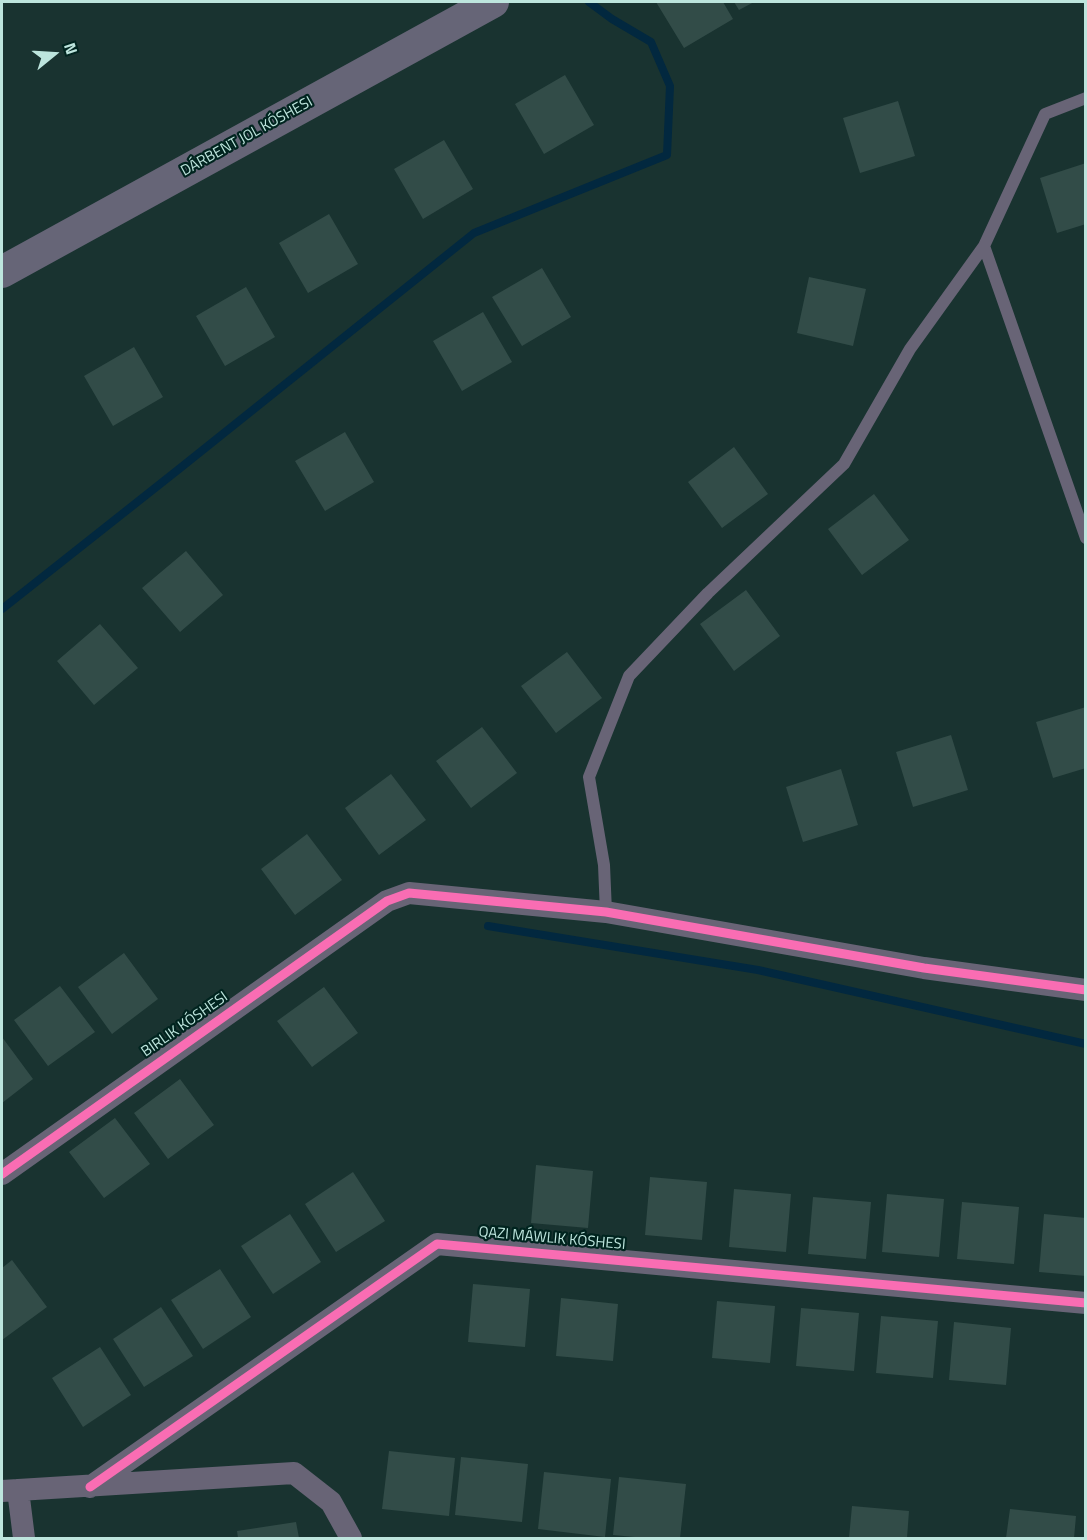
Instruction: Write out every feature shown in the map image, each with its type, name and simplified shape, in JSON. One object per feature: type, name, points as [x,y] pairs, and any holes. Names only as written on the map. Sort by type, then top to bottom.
[{"type":"main road","name":"DÁRBENT JOL KÓSHESI","points":[[2,272],[493,2]]},
{"type":"street","name":"BIRLIK KÓSHESI","points":[[2,1174],[387,901],[409,893],[606,912]]},
{"type":"street","points":[[606,912],[924,968],[1086,990]]},
{"type":"street","points":[[90,1486],[437,1244],[1086,1304]]},
{"type":"street","points":[[24,1539],[10,1490],[294,1473],[331,1502],[351,1539]]},
{"type":"lane","points":[[606,912],[604,865],[589,777],[629,676],[708,593],[844,464],[910,349],[984,246],[1045,114],[1086,98]]},
{"type":"lane","points":[[984,246],[1086,538]]},
{"type":"building","points":[[656,2],[723,2],[733,19],[684,48]]},
{"type":"building","points":[[734,2],[754,2],[739,10]]},
{"type":"building","points":[[565,75],[594,125],[544,154],[515,104]]},
{"type":"building","points":[[898,101],[915,156],[860,173],[843,118]]},
{"type":"building","points":[[444,140],[473,189],[423,219],[394,169]]},
{"type":"building","points":[[1086,163],[1086,224],[1057,233],[1040,178]]},
{"type":"building","points":[[329,214],[358,264],[308,293],[279,243]]},
{"type":"building","points":[[542,268],[571,317],[522,346],[492,297]]},
{"type":"building","points":[[809,277],[866,289],[853,346],[797,333]]},
{"type":"building","points":[[246,287],[275,337],[225,366],[196,316]]},
{"type":"building","points":[[483,312],[512,362],[462,391],[433,341]]},
{"type":"building","points":[[134,347],[163,397],[113,426],[84,376]]},
{"type":"building","points":[[345,432],[374,482],[325,511],[295,461]]},
{"type":"building","points":[[734,447],[768,494],[722,528],[688,482]]},
{"type":"building","points":[[874,494],[909,540],[862,575],[828,529]]},
{"type":"building","points":[[186,551],[223,595],[180,632],[142,588]]},
{"type":"building","points":[[746,590],[780,636],[734,671],[700,624]]},
{"type":"building","points":[[100,624],[138,668],[94,705],[57,661]]},
{"type":"building","points":[[567,652],[602,698],[556,733],[521,686]]},
{"type":"building","points":[[1086,707],[1086,768],[1053,778],[1036,722]]},
{"type":"building","points":[[482,727],[517,773],[471,808],[436,761]]},
{"type":"building","points":[[951,735],[968,790],[913,807],[896,752]]},
{"type":"building","points":[[841,769],[858,825],[803,842],[786,787]]},
{"type":"building","points":[[391,774],[426,820],[379,855],[345,808]]},
{"type":"building","points":[[307,834],[342,880],[295,915],[261,869]]},
{"type":"building","points":[[124,953],[158,999],[112,1034],[78,987]]},
{"type":"building","points":[[60,986],[95,1032],[48,1066],[14,1020]]},
{"type":"building","points":[[324,987],[358,1033],[312,1067],[277,1021]]},
{"type":"building","points":[[2,1037],[33,1079],[2,1103]]},
{"type":"building","points":[[180,1079],[214,1125],[168,1159],[134,1113]]},
{"type":"building","points":[[115,1118],[150,1164],[104,1198],[69,1152]]},
{"type":"building","points":[[536,1165],[593,1171],[588,1228],[531,1223]]},
{"type":"building","points":[[353,1172],[385,1221],[336,1252],[305,1204]]},
{"type":"building","points":[[650,1177],[707,1182],[702,1240],[645,1235]]},
{"type":"building","points":[[734,1189],[791,1194],[786,1252],[729,1247]]},
{"type":"building","points":[[887,1194],[944,1199],[939,1257],[882,1252]]},
{"type":"building","points":[[813,1197],[871,1202],[866,1259],[808,1254]]},
{"type":"building","points":[[962,1202],[1019,1207],[1014,1264],[957,1259]]},
{"type":"building","points":[[290,1214],[321,1262],[273,1294],[241,1246]]},
{"type":"building","points":[[1044,1214],[1086,1218],[1086,1276],[1039,1272]]},
{"type":"building","points":[[12,1260],[47,1307],[2,1340],[2,1268]]},
{"type":"building","points":[[220,1269],[251,1317],[203,1349],[171,1300]]},
{"type":"building","points":[[473,1284],[530,1289],[525,1347],[468,1342]]},
{"type":"building","points":[[561,1298],[618,1304],[613,1361],[556,1356]]},
{"type":"building","points":[[717,1301],[775,1306],[770,1363],[712,1358]]},
{"type":"building","points":[[161,1307],[193,1356],[144,1387],[113,1339]]},
{"type":"building","points":[[801,1308],[859,1313],[854,1371],[796,1366]]},
{"type":"building","points":[[881,1316],[938,1321],[933,1378],[876,1373]]},
{"type":"building","points":[[954,1322],[1011,1328],[1006,1385],[949,1380]]},
{"type":"building","points":[[100,1347],[131,1395],[83,1427],[52,1378]]},
{"type":"building","points":[[389,1451],[455,1458],[449,1516],[382,1509]]},
{"type":"building","points":[[461,1457],[528,1464],[522,1522],[455,1515]]},
{"type":"building","points":[[544,1472],[611,1479],[605,1537],[538,1529]]},
{"type":"building","points":[[619,1477],[686,1484],[680,1538],[613,1535]]},
{"type":"building","points":[[852,1506],[909,1511],[907,1538],[849,1538]]},
{"type":"building","points":[[1010,1509],[1076,1516],[1074,1538],[1006,1538]]},
{"type":"building","points":[[296,1522],[299,1538],[238,1538],[237,1531]]},
{"type":"waterway","points":[[2,609],[474,233],[667,155],[670,86],[651,42],[612,19],[589,2]]},
{"type":"waterway","points":[[488,926],[758,970],[1086,1044]]},
{"type":"cycle path","points":[[2,1174],[387,901],[409,893],[606,912],[924,968],[1086,990]]},
{"type":"cycle path","name":"QAZI MÁWLIK KÓSHESI","points":[[90,1487],[437,1244],[1086,1303]]}]
